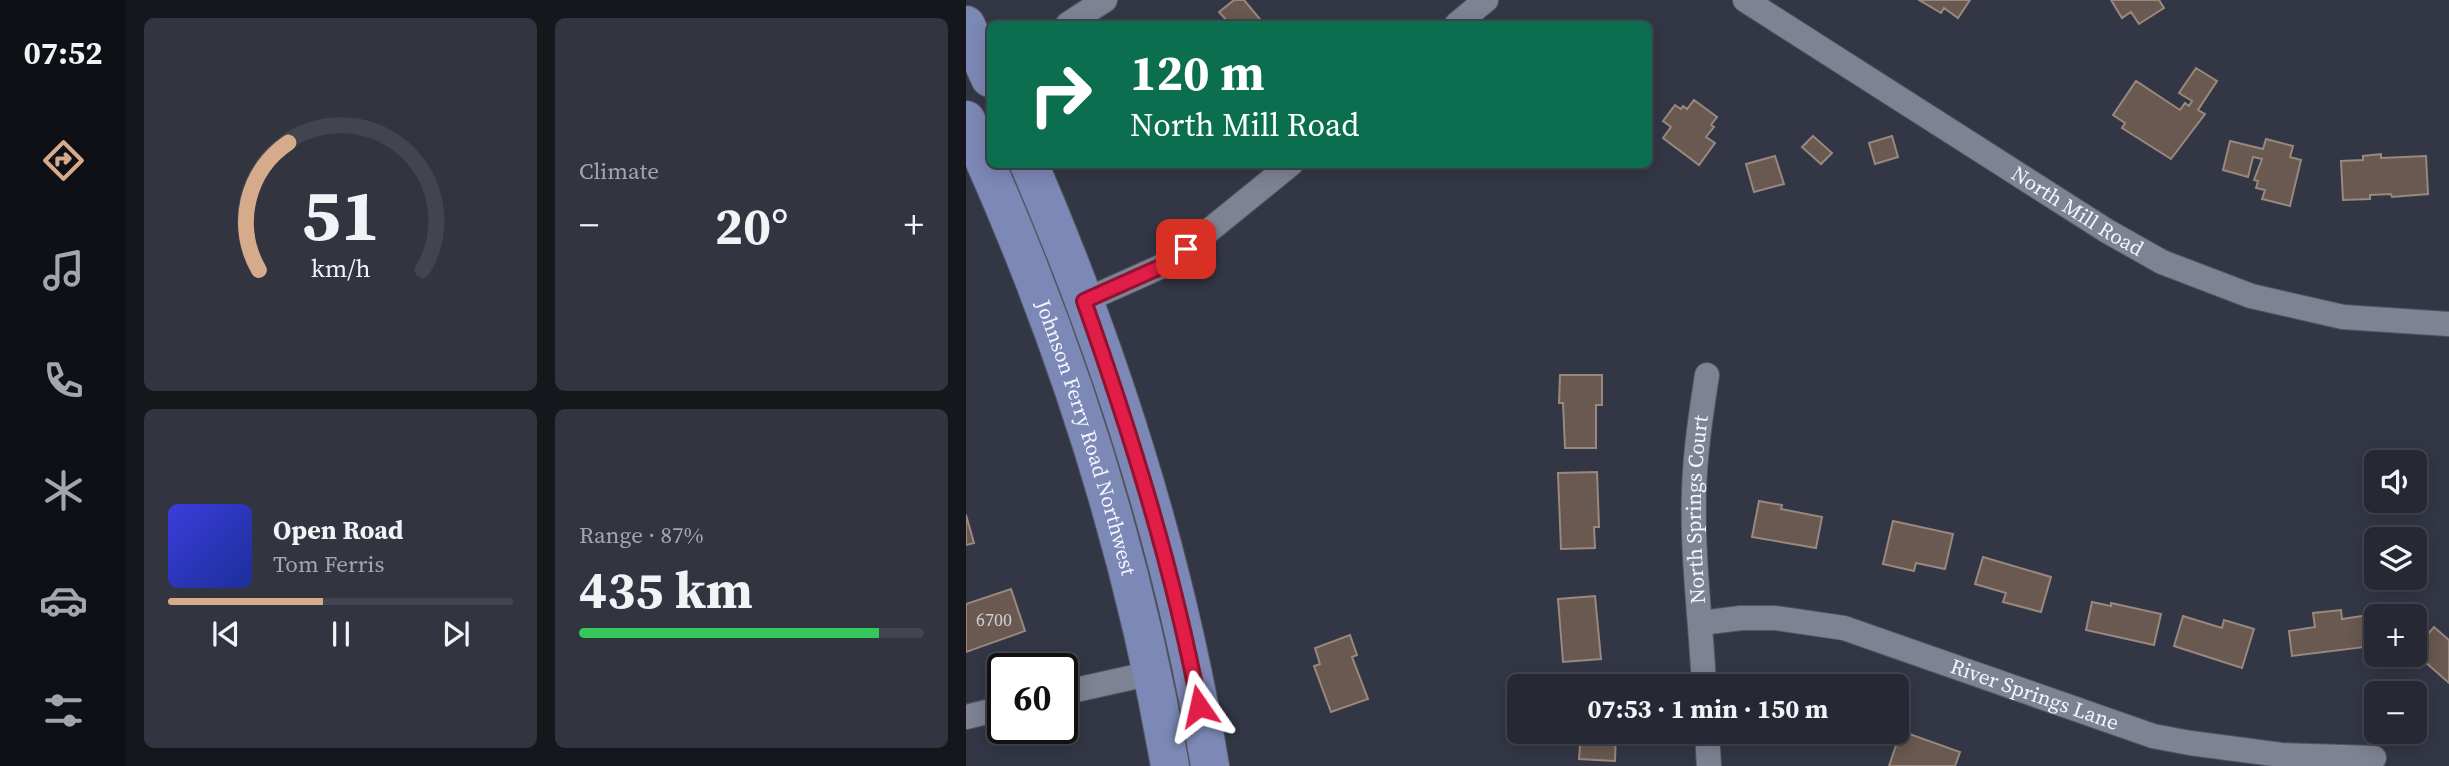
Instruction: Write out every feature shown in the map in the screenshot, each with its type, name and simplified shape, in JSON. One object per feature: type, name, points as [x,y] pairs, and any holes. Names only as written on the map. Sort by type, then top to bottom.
[{"type":"main road","points":[[966,26],[983,70]]},
{"type":"main road","name":"Johnson Ferry Road Northwest","points":[[966,120],[1033,275],[1077,398],[1126,563],[1152,673],[1170,766]]},
{"type":"main road","name":"Johnson Ferry Road Northwest","points":[[1031,168],[1084,301],[1137,457],[1190,662],[1209,766]]},
{"type":"street","points":[[1073,21],[1105,0]]},
{"type":"street","points":[[1461,21],[1486,0]]},
{"type":"street","name":"North Mill Road","points":[[1745,0],[2107,231],[2162,262],[2251,296],[2343,317],[2449,324]]},
{"type":"street","points":[[1084,301],[1169,263],[1286,168]]},
{"type":"street","name":"North Springs Court","points":[[1703,674],[1694,548],[1694,492],[1698,434],[1707,375]]},
{"type":"street","name":"River Springs Lane","points":[[1701,623],[1741,618],[1775,618],[1844,628],[2153,736],[2188,755],[2374,758]]},
{"type":"street","points":[[1078,689],[1152,673]]},
{"type":"street","points":[[966,717],[987,712]]},
{"type":"street","points":[[1708,744],[1709,766]]},
{"type":"building","points":[[1234,0],[1244,0],[1262,21],[1227,21],[1219,12]]},
{"type":"building","points":[[1919,0],[1970,0],[1958,18],[1944,8],[1941,13]]},
{"type":"building","points":[[2111,0],[2159,0],[2164,8],[2139,24],[2131,12],[2122,18]]},
{"type":"building","points":[[2196,68],[2217,81],[2198,110],[2205,114],[2171,159],[2122,128],[2125,123],[2113,115],[2136,81],[2180,110],[2185,103],[2189,106],[2192,101],[2179,93]]},
{"type":"building","points":[[1694,100],[1717,117],[1711,125],[1714,127],[1706,137],[1715,143],[1699,165],[1663,138],[1671,127],[1663,121],[1675,105],[1687,109]]},
{"type":"building","points":[[1813,136],[1832,153],[1821,164],[1802,147]]},
{"type":"building","points":[[1892,136],[1898,157],[1875,164],[1869,143]]},
{"type":"building","points":[[2266,139],[2293,146],[2290,157],[2301,160],[2290,206],[2262,199],[2265,190],[2256,188],[2258,181],[2254,180],[2262,159],[2253,157],[2248,177],[2223,170],[2230,141],[2263,149]]},
{"type":"building","points":[[2381,154],[2381,158],[2426,156],[2428,194],[2392,197],[2391,194],[2370,195],[2370,199],[2343,200],[2341,161],[2363,160],[2363,156]]},
{"type":"building","points":[[1775,156],[1784,184],[1754,192],[1746,164]]},
{"type":"building","points":[[1560,375],[1602,375],[1602,405],[1596,405],[1596,448],[1565,448],[1563,403],[1559,403]]},
{"type":"building","points":[[1597,472],[1599,527],[1594,527],[1595,548],[1561,549],[1558,473]]},
{"type":"building","points":[[1759,501],[1782,505],[1781,509],[1822,517],[1816,548],[1752,537]]},
{"type":"building","points":[[966,515],[974,543],[966,545]]},
{"type":"building","points":[[1893,521],[1953,534],[1945,569],[1916,563],[1914,571],[1883,564]]},
{"type":"building","points":[[1983,557],[2051,577],[2041,612],[2003,602],[2006,593],[1975,584]]},
{"type":"building","points":[[1011,589],[1025,631],[966,652],[966,604]]},
{"type":"building","points":[[1595,596],[1601,659],[1563,662],[1558,599]]},
{"type":"building","points":[[2092,602],[2111,606],[2111,603],[2161,614],[2154,645],[2086,630]]},
{"type":"building","points":[[2341,610],[2342,619],[2364,616],[2364,647],[2292,656],[2289,631],[2315,627],[2313,613]]},
{"type":"building","points":[[2183,616],[2222,628],[2224,620],[2254,629],[2242,668],[2174,646]]},
{"type":"building","points":[[2434,627],[2449,640],[2449,683],[2427,664],[2427,635]]},
{"type":"building","points":[[1350,635],[1357,655],[1352,657],[1368,699],[1331,712],[1314,666],[1320,664],[1315,648]]},
{"type":"building","points":[[1909,734],[1960,752],[1955,766],[1889,766],[1897,744],[1909,744]]},
{"type":"building","points":[[1580,744],[1616,744],[1615,761],[1579,759]]},
{"type":"route","points":[[1186,249],[1169,263],[1084,301],[1137,457],[1164,554],[1199,706]]}]
